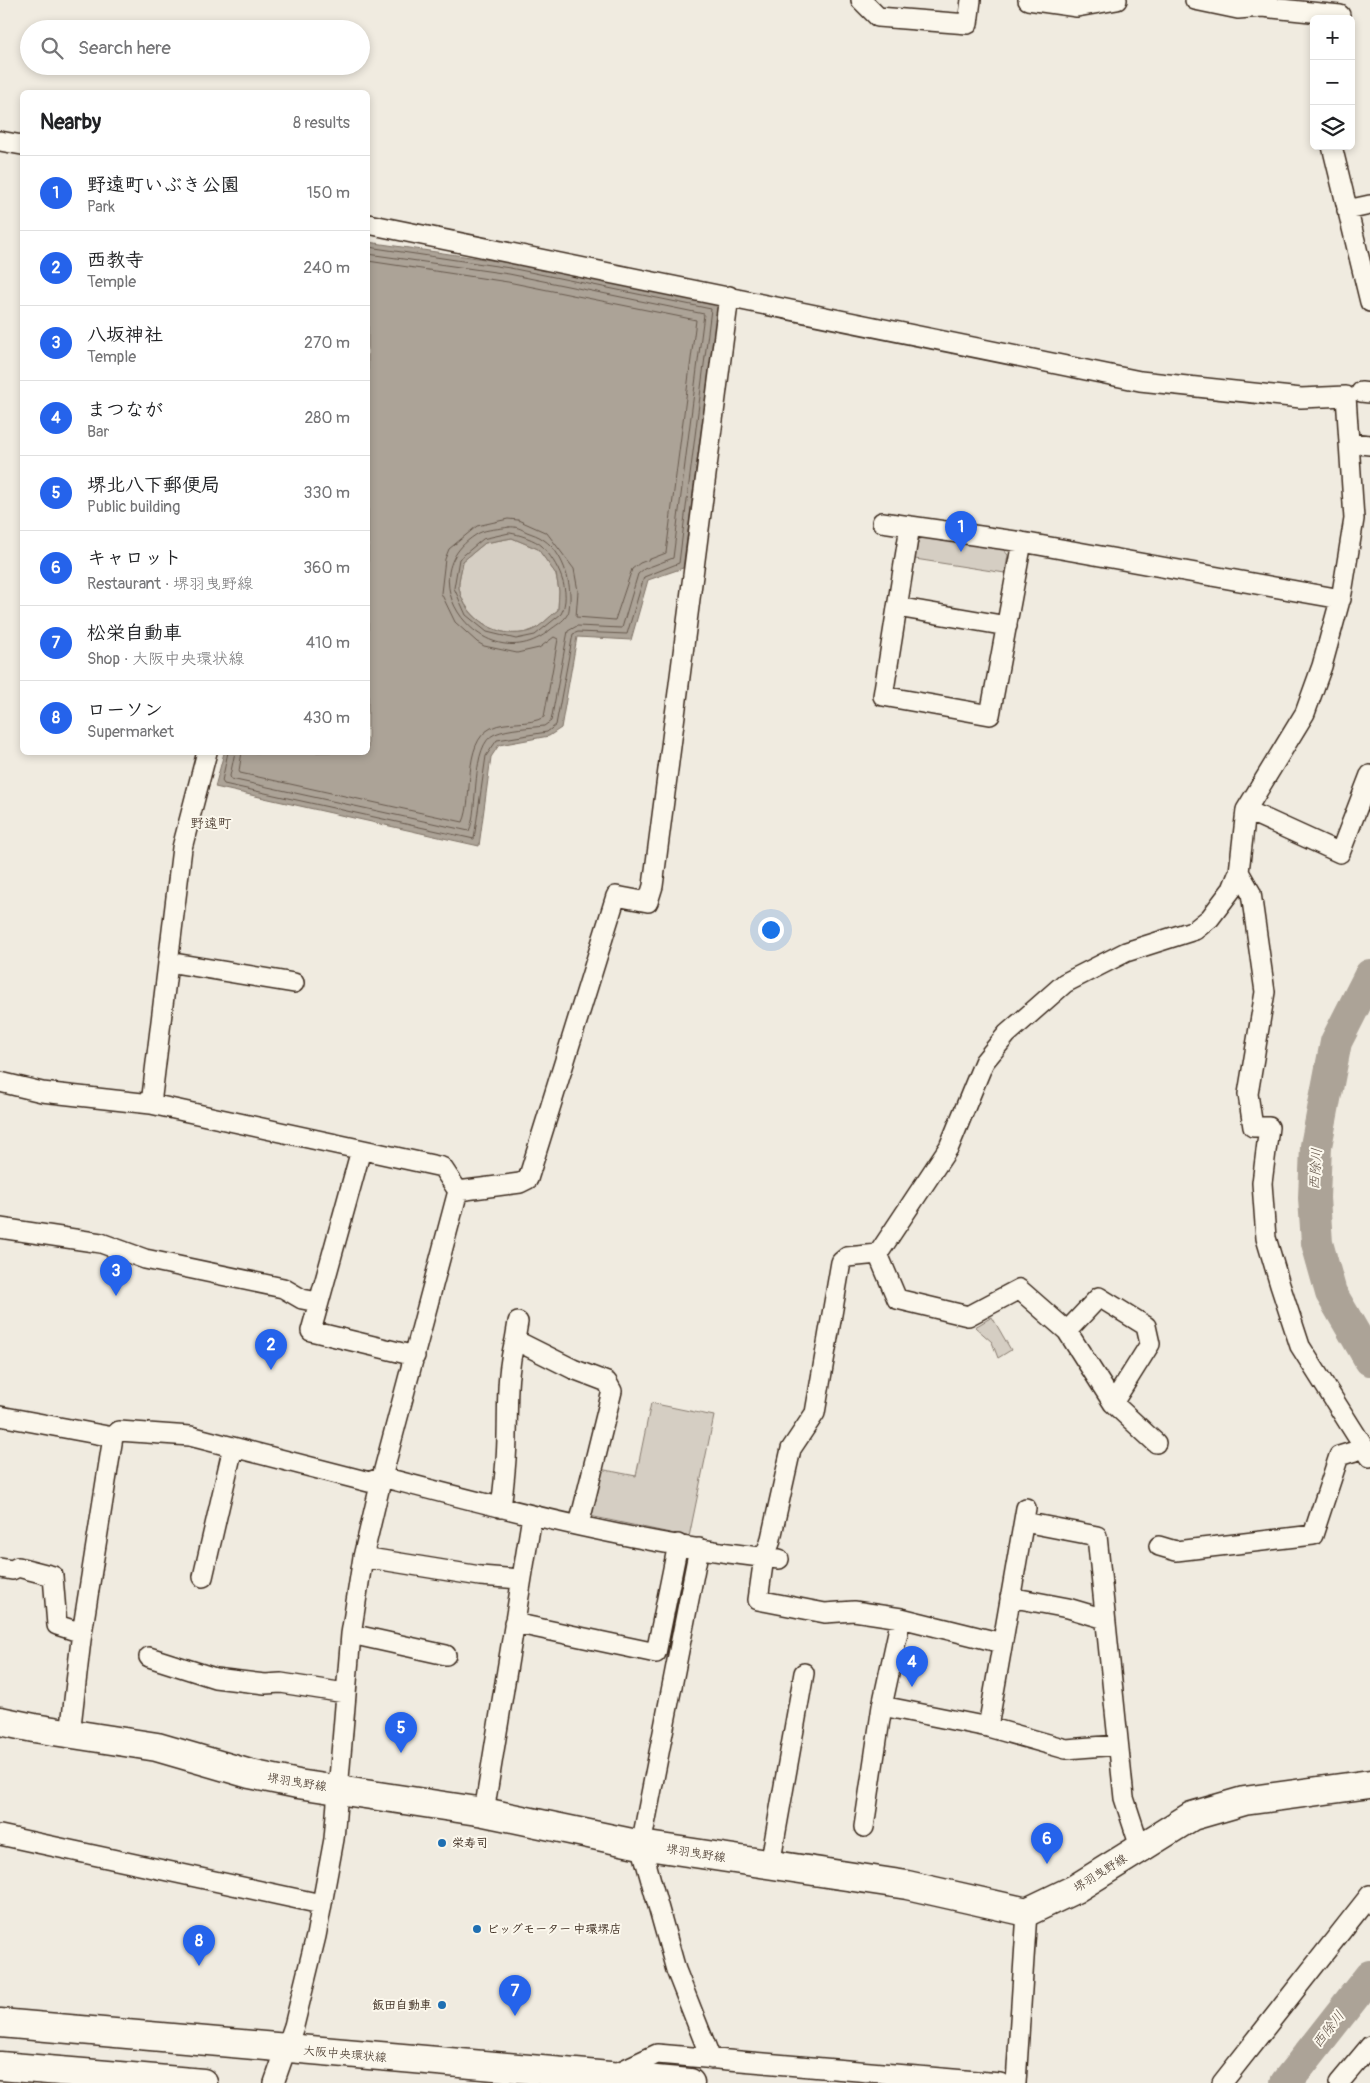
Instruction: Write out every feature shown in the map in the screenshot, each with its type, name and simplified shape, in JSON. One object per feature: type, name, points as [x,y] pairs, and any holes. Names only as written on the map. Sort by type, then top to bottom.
[{"type":"main road","name":"堺羽曳野線","points":[[0,1721],[156,1747],[250,1774],[484,1812],[641,1845],[907,1885],[1027,1912],[1076,1889],[1192,1816],[1244,1800],[1370,1784]]},
{"type":"main road","name":"大阪中央環状線","points":[[0,2023],[690,2083]]},
{"type":"main road","points":[[0,2066],[203,2083]]},
{"type":"street","points":[[861,0],[878,17],[968,24],[971,0]]},
{"type":"street","points":[[1028,0],[1077,7],[1117,0]]},
{"type":"street","points":[[1195,0],[1238,9],[1262,7],[1340,11]]},
{"type":"street","points":[[0,141],[20,145]]},
{"type":"street","points":[[1333,150],[1347,210],[1367,279],[1370,302]]},
{"type":"street","points":[[1347,210],[1370,205]]},
{"type":"street","points":[[370,224],[1140,381],[1301,398],[1346,396],[1354,519],[1341,598],[1322,666],[1305,713],[1246,810],[1239,872],[1226,896],[1210,918],[1195,930],[1126,952],[1065,983],[1006,1034],[984,1062],[949,1147],[878,1254]]},
{"type":"street","points":[[458,1190],[520,1183],[528,1179],[616,896],[648,902],[656,866],[729,296]]},
{"type":"street","points":[[1350,443],[1370,445]]},
{"type":"street","points":[[882,522],[1022,542],[1341,598]]},
{"type":"street","points":[[910,526],[883,696],[990,715],[1022,542]]},
{"type":"street","points":[[897,607],[1007,626]]},
{"type":"street","points":[[151,1104],[182,848],[206,755]]},
{"type":"street","points":[[1246,810],[1340,853],[1370,775]]},
{"type":"street","points":[[1159,1546],[1176,1551],[1312,1535],[1338,1456],[1367,1453],[1300,1346],[1266,1238],[1262,1183],[1269,1127],[1253,1127],[1248,1094],[1265,992],[1251,893],[1239,872]]},
{"type":"street","points":[[168,962],[294,983]]},
{"type":"street","points":[[0,1082],[42,1092],[151,1104],[442,1167],[458,1190],[382,1477],[363,1557],[351,1634],[334,1839],[314,1945],[286,2049],[274,2083]]},
{"type":"street","points":[[361,1150],[311,1331],[415,1356]]},
{"type":"street","points":[[0,1228],[101,1243],[145,1259],[283,1288],[302,1299],[318,1302]]},
{"type":"street","points":[[878,1254],[897,1299],[968,1316],[1019,1289],[1067,1331],[1113,1403],[1156,1443]]},
{"type":"street","points":[[878,1254],[848,1257],[842,1262],[814,1413],[791,1448],[770,1543],[772,1558],[758,1600],[825,1613],[854,1611],[901,1618],[1002,1643]]},
{"type":"street","points":[[1067,1331],[1099,1297],[1146,1326],[1150,1344],[1113,1403]]},
{"type":"street","points":[[501,1508],[506,1468],[506,1393],[517,1331],[573,1369],[608,1382],[612,1391],[579,1525]]},
{"type":"street","points":[[0,1416],[113,1437]]},
{"type":"street","points":[[70,1734],[82,1633],[113,1437],[119,1431],[182,1435],[370,1482],[382,1477],[532,1516],[698,1548],[772,1558]]},
{"type":"street","points":[[203,1577],[234,1447]]},
{"type":"street","points":[[988,1727],[1025,1515],[1097,1536],[1124,1798],[1140,1848]]},
{"type":"street","points":[[484,1812],[520,1579],[532,1516]]},
{"type":"street","points":[[514,1623],[656,1653],[678,1544]]},
{"type":"street","points":[[698,1548],[641,1845],[676,1970],[711,2059]]},
{"type":"street","points":[[363,1557],[480,1576],[520,1579]]},
{"type":"street","points":[[0,1568],[12,1570],[18,1567],[53,1576],[58,1625],[82,1633]]},
{"type":"street","points":[[1010,1597],[1068,1608],[1105,1619]]},
{"type":"street","points":[[864,1827],[882,1706],[901,1618]]},
{"type":"street","points":[[351,1634],[446,1655]]},
{"type":"street","points":[[150,1657],[215,1678],[265,1684],[282,1683],[345,1693]]},
{"type":"street","points":[[770,1865],[804,1673]]},
{"type":"street","points":[[882,1706],[988,1727],[1066,1749],[1118,1745]]},
{"type":"street","points":[[0,1835],[321,1904]]},
{"type":"street","points":[[1222,2083],[1370,1895]]},
{"type":"street","points":[[1016,2083],[1027,1912]]},
{"type":"street","points":[[1339,2083],[1370,2046]]},
{"type":"street","points":[[610,2075],[657,2054],[1000,2083]]},
{"type":"shaded area","points":[[925,537],[1003,549],[1008,555],[1005,573],[915,559],[918,540]]},
{"type":"shaded area","points":[[512,538],[538,549],[556,574],[559,591],[558,610],[537,627],[530,631],[519,633],[496,630],[476,618],[463,599],[459,588],[463,561],[485,543]]},
{"type":"shaded area","points":[[992,1317],[1011,1350],[998,1358],[992,1342],[975,1327]]},
{"type":"shaded area","points":[[651,1403],[714,1416],[689,1537],[590,1516],[600,1469],[636,1476]]},
{"type":"water","points":[[370,242],[511,263],[718,305],[683,568],[648,580],[631,640],[577,637],[561,728],[549,736],[499,745],[491,757],[479,846],[215,787],[223,755],[370,755]],"holes":[[[512,538],[538,549],[556,574],[559,591],[558,610],[537,627],[530,631],[519,633],[507,633],[496,630],[476,618],[462,599],[459,588],[463,561],[485,543]]]},
{"type":"waterway","name":"西除川","points":[[1370,975],[1336,1042],[1316,1146],[1314,1198],[1317,1243],[1331,1293],[1370,1360]]},
{"type":"waterway","name":"西除川","points":[[1286,2083],[1370,1976]]},
{"type":"place","name":"野遠町いぶき公園","points":[[961,552]]},
{"type":"place","name":"八坂神社","points":[[116,1296]]},
{"type":"place","name":"西教寺","points":[[271,1370]]},
{"type":"place","name":"まつなが","points":[[912,1687]]},
{"type":"place","name":"堺北八下郵便局","points":[[401,1753]]},
{"type":"place","name":"栄寿司","points":[[442,1843]]},
{"type":"place","name":"キャロット","points":[[1047,1864]]},
{"type":"place","name":"ビッグモーター 中環堺店","points":[[477,1929]]},
{"type":"place","name":"ローソン","points":[[199,1966]]},
{"type":"place","name":"飯田自動車","points":[[442,2005]]},
{"type":"place","name":"松栄自動車","points":[[515,2016]]},
{"type":"district","name":"野遠町","points":[[211,823]]}]
